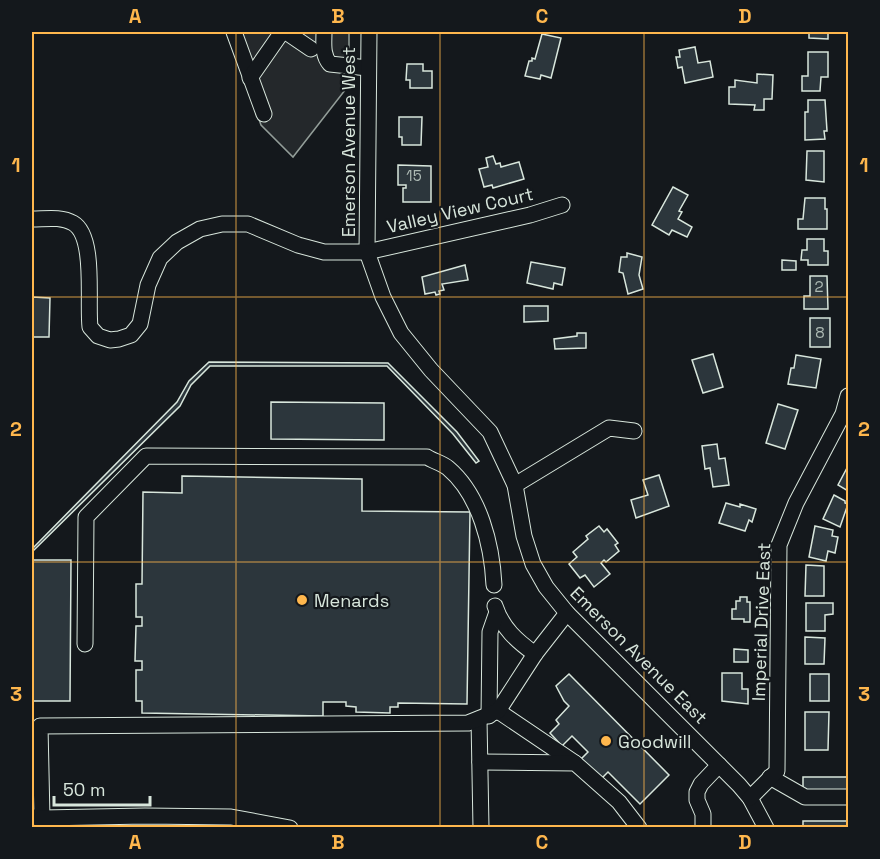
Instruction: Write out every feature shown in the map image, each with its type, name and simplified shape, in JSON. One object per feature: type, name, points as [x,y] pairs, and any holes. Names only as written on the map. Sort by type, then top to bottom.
[{"type":"street","points":[[234,32],[264,114]]},
{"type":"street","points":[[250,78],[284,32],[311,50]]},
{"type":"street","points":[[324,32],[324,52],[330,64],[368,68]]},
{"type":"street","name":"Emerson Avenue West","points":[[367,252],[369,32]]},
{"type":"street","name":"Valley View Court","points":[[32,219],[59,218],[72,222],[81,230],[86,242],[90,327],[98,336],[110,340],[131,334],[140,324],[148,285],[160,258],[177,242],[200,229],[222,224],[248,224],[298,245],[324,252],[367,252],[530,215],[562,205]]},
{"type":"street","name":"Emerson Avenue East","points":[[367,252],[382,297],[401,333],[431,370],[490,432],[515,485],[524,536],[533,564],[546,587],[567,613],[750,798],[766,828]]},
{"type":"street","name":"Imperial Drive East","points":[[750,798],[777,771],[779,545],[796,503],[843,414],[849,396]]},
{"type":"street","points":[[515,485],[609,428],[634,431]]},
{"type":"street","points":[[84,644],[86,517],[146,456],[427,458],[447,467],[463,486],[477,510],[493,567],[494,585]]},
{"type":"street","points":[[481,828],[480,762],[489,715],[490,632],[495,608],[505,627],[535,654]]},
{"type":"street","points":[[290,828],[231,817],[190,822],[39,821],[40,726],[468,723],[489,715],[567,613]]},
{"type":"street","points":[[489,715],[575,763],[619,802],[631,825]]},
{"type":"street","points":[[480,762],[575,763]]},
{"type":"street","points":[[703,828],[704,814],[697,800],[697,792],[701,784],[719,765]]},
{"type":"street","points":[[770,777],[805,797],[849,797]]},
{"type":"shaded area","points":[[229,32],[349,32],[349,85],[293,157],[261,125]]},
{"type":"building","points":[[809,32],[828,32],[828,39],[809,38]]},
{"type":"building","points":[[542,34],[561,38],[551,78],[541,75],[540,79],[525,76],[529,61],[532,61],[532,58],[535,59]]},
{"type":"building","points":[[695,47],[698,63],[710,61],[713,77],[685,83],[682,67],[678,68],[676,57],[680,57],[679,50]]},
{"type":"building","points":[[808,52],[828,52],[828,77],[821,77],[820,91],[802,91],[802,76],[808,76]]},
{"type":"building","points":[[407,64],[423,64],[423,71],[432,71],[432,88],[410,88],[410,80],[406,80]]},
{"type":"building","points":[[757,74],[773,75],[772,99],[764,99],[764,110],[754,110],[755,105],[729,104],[729,87],[735,87],[735,80],[757,83]]},
{"type":"building","points":[[808,100],[825,100],[827,131],[824,131],[825,139],[805,140],[805,112],[808,112]]},
{"type":"building","points":[[399,117],[422,117],[421,145],[402,145],[402,137],[399,137]]},
{"type":"building","points":[[807,151],[824,151],[824,182],[806,180]]},
{"type":"building","points":[[493,156],[496,164],[500,163],[501,167],[519,162],[524,179],[493,188],[492,185],[484,187],[479,169],[488,167],[486,158]]},
{"type":"building","points":[[398,165],[431,166],[431,202],[403,202],[403,188],[406,188],[406,185],[398,185]]},
{"type":"building","points":[[673,187],[688,195],[679,211],[682,212],[678,219],[692,227],[687,237],[672,230],[669,235],[652,225]]},
{"type":"building","points":[[805,198],[825,198],[827,229],[798,229],[798,219],[803,219]]},
{"type":"building","points":[[807,239],[824,239],[824,251],[828,251],[828,265],[808,265],[808,260],[801,260],[802,250],[807,250]]},
{"type":"building","points":[[627,253],[642,257],[639,275],[643,289],[628,294],[623,273],[619,272],[621,257],[627,257]]},
{"type":"building","points":[[782,260],[796,261],[796,270],[782,270]]},
{"type":"building","points":[[531,262],[565,268],[562,285],[554,283],[553,289],[527,283]]},
{"type":"building","points":[[465,265],[468,280],[442,284],[444,290],[439,291],[440,294],[436,295],[435,292],[425,294],[422,277]]},
{"type":"building","points":[[810,276],[827,276],[828,309],[804,309],[804,296],[810,296]]},
{"type":"building","points":[[32,297],[50,298],[49,337],[32,337]]},
{"type":"building","points":[[524,306],[548,306],[548,321],[524,322]]},
{"type":"building","points":[[810,318],[830,318],[830,347],[810,347]]},
{"type":"building","points":[[577,333],[586,333],[586,348],[555,349],[554,339],[577,336]]},
{"type":"building","points":[[713,354],[723,387],[703,393],[692,360]]},
{"type":"building","points":[[796,355],[821,359],[816,388],[788,384]]},
{"type":"building","points":[[209,362],[388,363],[457,432],[479,461],[476,463],[453,434],[387,366],[210,366],[191,385],[180,406],[32,552],[32,549],[177,402],[189,381]]},
{"type":"building","points":[[271,402],[384,403],[384,440],[271,439]]},
{"type":"building","points":[[778,404],[798,410],[785,449],[766,443]]},
{"type":"building","points":[[717,444],[719,459],[725,458],[729,485],[713,487],[710,468],[705,469],[702,446]]},
{"type":"building","points":[[848,466],[848,491],[838,485]]},
{"type":"building","points":[[659,475],[669,506],[636,518],[631,500],[648,495],[643,480]]},
{"type":"building","name":"Menards","points":[[182,476],[362,479],[362,511],[470,512],[467,704],[398,703],[398,707],[390,707],[390,713],[356,712],[356,707],[346,706],[346,702],[323,702],[323,716],[142,713],[142,701],[136,701],[136,670],[142,670],[142,661],[135,661],[136,626],[142,626],[142,617],[136,617],[136,584],[142,584],[143,492],[182,493]]},
{"type":"building","points":[[834,495],[848,504],[840,527],[823,519]]},
{"type":"building","points":[[726,503],[756,509],[752,522],[749,520],[745,531],[719,523]]},
{"type":"building","points":[[599,526],[604,532],[607,529],[618,543],[615,545],[619,551],[606,562],[604,560],[601,563],[610,574],[594,587],[585,575],[580,578],[569,564],[577,557],[573,552],[588,539],[586,536]]},
{"type":"building","points":[[815,526],[833,530],[832,536],[838,537],[835,553],[828,551],[826,561],[809,557]]},
{"type":"building","points":[[32,560],[71,560],[70,701],[32,701]]},
{"type":"building","points":[[806,565],[824,566],[824,596],[805,596]]},
{"type":"building","points":[[740,597],[747,597],[747,602],[750,602],[750,622],[744,622],[744,619],[732,619],[732,609],[736,609],[736,601],[740,601]]},
{"type":"building","points":[[806,603],[833,603],[833,614],[825,615],[825,631],[806,631]]},
{"type":"building","points":[[805,637],[825,638],[824,664],[805,664]]},
{"type":"building","points":[[734,649],[748,650],[748,662],[734,662]]},
{"type":"building","points":[[722,673],[742,673],[742,689],[748,689],[748,704],[722,701]]},
{"type":"building","name":"Goodwill","points":[[569,674],[669,775],[640,804],[608,772],[601,779],[581,759],[588,752],[572,736],[562,746],[550,733],[559,724],[556,720],[569,706],[556,686]]},
{"type":"building","points":[[810,674],[829,674],[829,701],[810,701]]},
{"type":"building","points":[[805,712],[829,712],[828,750],[805,750]]},
{"type":"building","points":[[803,777],[848,777],[848,790],[803,790]]},
{"type":"building","points":[[803,821],[848,821],[848,828],[803,828]]},
{"type":"place","name":"Menards","points":[[302,600]]},
{"type":"place","name":"Goodwill","points":[[606,741]]}]
